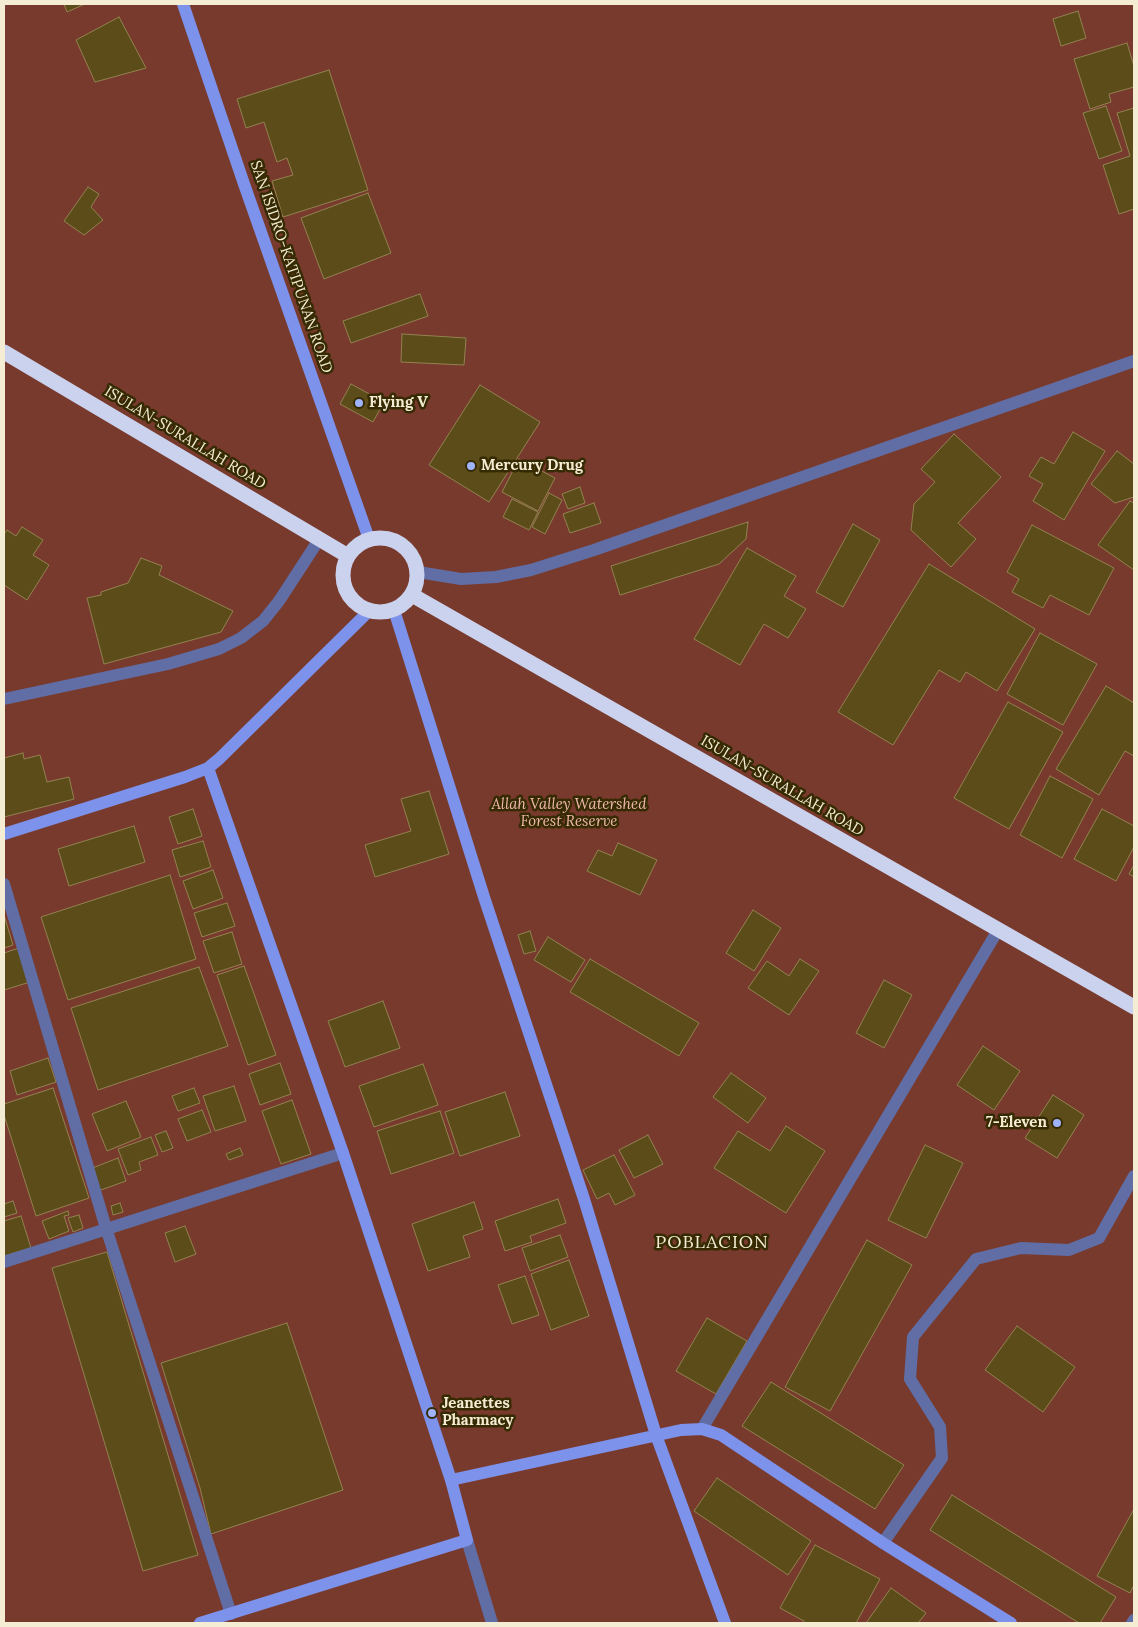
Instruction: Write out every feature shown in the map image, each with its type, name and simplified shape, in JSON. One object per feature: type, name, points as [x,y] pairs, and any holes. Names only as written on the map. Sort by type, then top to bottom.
[{"type":"highway","name":"ISULAN-SURALLAH ROAD","points":[[4,352],[348,556]]},
{"type":"highway","points":[[391,539],[401,544],[410,552],[415,561],[418,572],[417,584],[412,595],[404,604],[394,610],[369,611],[360,607],[347,592],[343,574],[344,564],[357,546],[369,540],[391,539]]},
{"type":"highway","name":"ISULAN-SURALLAH ROAD","points":[[412,595],[1134,1007]]},
{"type":"street","name":"SAN ISIDRO-KATIPUNAN ROAD","points":[[184,4],[247,193],[369,540]]},
{"type":"street","points":[[418,572],[461,579],[496,577],[532,570],[1134,361]]},
{"type":"street","points":[[4,699],[168,664],[219,649],[241,638],[263,621],[280,601],[320,538]]},
{"type":"street","points":[[394,610],[484,897],[584,1199],[656,1436],[725,1623]]},
{"type":"street","points":[[4,834],[208,768],[369,611]]},
{"type":"street","points":[[208,768],[342,1153],[452,1480],[467,1540],[492,1623]]},
{"type":"street","points":[[4,884],[106,1228],[231,1614]]},
{"type":"street","points":[[702,1429],[998,930]]},
{"type":"street","points":[[4,1262],[342,1153]]},
{"type":"street","points":[[883,1543],[942,1458],[940,1427],[910,1379],[913,1337],[976,1259],[1021,1248],[1068,1250],[1099,1238],[1134,1176]]},
{"type":"street","points":[[452,1480],[681,1430],[702,1429],[721,1435],[883,1543],[1011,1623]]},
{"type":"street","points":[[200,1623],[467,1540]]},
{"type":"green space","name":"Allah Valley Watershed Forest Reserve","points":[[4,4],[1134,4],[1134,1623],[4,1623]]},
{"type":"building","points":[[64,4],[85,4],[67,12]]},
{"type":"building","points":[[1078,11],[1086,38],[1061,46],[1053,19]]},
{"type":"building","points":[[119,17],[146,68],[95,82],[76,40]]},
{"type":"building","points":[[1127,43],[1134,66],[1134,87],[1109,94],[1111,102],[1090,109],[1074,59]]},
{"type":"building","points":[[329,70],[368,190],[283,217],[272,181],[293,175],[287,158],[277,162],[264,122],[246,128],[237,99]]},
{"type":"building","points":[[1106,106],[1122,151],[1099,159],[1083,113]]},
{"type":"building","points":[[1134,108],[1134,209],[1119,214],[1103,165],[1130,156],[1117,113]]},
{"type":"building","points":[[88,187],[99,194],[91,207],[103,220],[84,235],[64,221]]},
{"type":"building","points":[[368,193],[391,253],[324,279],[301,218]]},
{"type":"building","points":[[420,294],[428,316],[351,343],[343,321]]},
{"type":"building","points":[[402,334],[466,338],[464,365],[401,362]]},
{"type":"building","points":[[351,384],[384,402],[373,422],[340,404]]},
{"type":"building","points":[[480,385],[540,422],[489,502],[429,465]]},
{"type":"building","points":[[1073,432],[1105,451],[1064,520],[1033,501],[1043,484],[1029,476],[1041,457],[1054,464]]},
{"type":"building","points":[[954,434],[1001,477],[958,523],[976,539],[951,567],[911,530],[914,504],[935,482],[921,469]]},
{"type":"building","points":[[1117,451],[1134,464],[1134,497],[1115,503],[1091,484]]},
{"type":"building","points":[[519,459],[555,478],[538,511],[502,492]]},
{"type":"building","points":[[580,487],[585,503],[568,509],[562,494]]},
{"type":"building","points":[[549,493],[562,500],[545,534],[532,527]]},
{"type":"building","points":[[512,499],[538,512],[529,530],[503,517]]},
{"type":"building","points":[[1130,501],[1134,503],[1134,570],[1098,545]]},
{"type":"building","points":[[594,503],[601,523],[570,533],[563,514]]},
{"type":"building","points":[[748,522],[746,539],[719,564],[620,595],[611,566]]},
{"type":"building","points":[[853,524],[880,540],[843,607],[816,592]]},
{"type":"building","points":[[1032,525],[1114,568],[1089,615],[1050,595],[1043,608],[1012,592],[1019,579],[1007,572]]},
{"type":"building","points":[[22,527],[43,540],[33,555],[49,565],[27,600],[4,585],[4,534],[7,530],[16,536]]},
{"type":"building","points":[[747,548],[796,576],[784,596],[806,609],[788,638],[764,624],[740,665],[694,639]]},
{"type":"building","points":[[141,558],[162,566],[159,575],[233,611],[221,632],[104,664],[87,598],[101,595],[101,592],[128,583]]},
{"type":"building","points":[[929,564],[1035,629],[997,691],[966,672],[960,682],[939,670],[893,745],[838,712]]},
{"type":"building","points":[[1040,633],[1097,664],[1063,725],[1007,694]]},
{"type":"building","points":[[1106,686],[1134,703],[1134,756],[1125,751],[1099,795],[1056,769]]},
{"type":"building","points":[[1008,702],[1063,732],[1009,829],[954,798]]},
{"type":"building","points":[[23,753],[24,759],[40,755],[47,782],[69,777],[74,799],[4,817],[4,758]]},
{"type":"building","points":[[1050,776],[1093,799],[1062,858],[1020,835]]},
{"type":"building","points":[[429,791],[449,854],[375,877],[365,845],[411,831],[401,799]]},
{"type":"building","points":[[193,809],[202,836],[178,844],[169,817]]},
{"type":"building","points":[[1102,809],[1134,826],[1134,847],[1116,881],[1074,859]]},
{"type":"building","points":[[134,826],[145,862],[69,886],[58,849]]},
{"type":"building","points":[[203,841],[211,867],[180,877],[172,850]]},
{"type":"building","points":[[618,843],[657,860],[640,895],[587,871],[598,850],[612,856]]},
{"type":"building","points":[[1134,865],[1134,877],[1129,874]]},
{"type":"building","points":[[213,870],[223,898],[193,909],[183,881]]},
{"type":"building","points":[[170,875],[196,959],[68,1000],[41,917]]},
{"type":"building","points":[[227,903],[235,926],[202,937],[194,913]]},
{"type":"building","points":[[753,910],[781,928],[754,971],[726,953]]},
{"type":"building","points":[[4,915],[13,945],[4,948]]},
{"type":"building","points":[[530,931],[536,951],[524,954],[518,935]]},
{"type":"building","points":[[232,932],[242,964],[214,973],[203,941]]},
{"type":"building","points":[[548,937],[585,960],[571,982],[534,960]]},
{"type":"building","points":[[19,948],[30,982],[4,990],[4,953]]},
{"type":"building","points":[[590,959],[699,1023],[679,1056],[570,992]]},
{"type":"building","points":[[800,959],[819,971],[789,1015],[748,988],[767,961],[789,976]]},
{"type":"building","points":[[244,966],[276,1055],[248,1065],[217,975]]},
{"type":"building","points":[[199,967],[228,1046],[98,1090],[71,1008]]},
{"type":"building","points":[[884,980],[912,995],[884,1048],[856,1033]]},
{"type":"building","points":[[383,1001],[400,1048],[345,1067],[328,1021]]},
{"type":"building","points":[[983,1046],[1020,1071],[994,1110],[957,1085]]},
{"type":"building","points":[[48,1058],[56,1082],[17,1095],[10,1071]]},
{"type":"building","points":[[280,1063],[291,1094],[260,1105],[249,1074]]},
{"type":"building","points":[[423,1064],[438,1105],[374,1127],[359,1086]]},
{"type":"building","points":[[731,1073],[766,1098],[748,1123],[713,1097]]},
{"type":"building","points":[[234,1086],[246,1121],[215,1131],[203,1096]]},
{"type":"building","points":[[53,1088],[89,1198],[36,1216],[4,1115],[4,1104]]},
{"type":"building","points":[[194,1088],[200,1103],[178,1111],[172,1096]]},
{"type":"building","points":[[505,1092],[520,1136],[460,1156],[445,1112]]},
{"type":"building","points":[[1053,1095],[1084,1115],[1057,1158],[1025,1138]]},
{"type":"building","points":[[292,1100],[311,1154],[281,1164],[262,1111]]},
{"type":"building","points":[[126,1101],[141,1137],[107,1151],[92,1114]]},
{"type":"building","points":[[202,1110],[211,1132],[187,1141],[178,1119]]},
{"type":"building","points":[[440,1111],[454,1153],[391,1174],[377,1131]]},
{"type":"building","points":[[786,1126],[825,1151],[786,1213],[714,1168],[738,1131],[770,1151]]},
{"type":"building","points":[[166,1131],[173,1148],[162,1152],[155,1135]]},
{"type":"building","points":[[648,1135],[663,1164],[634,1178],[619,1150]]},
{"type":"building","points":[[151,1137],[158,1155],[139,1162],[141,1170],[128,1175],[118,1149]]},
{"type":"building","points":[[925,1145],[963,1163],[926,1238],[888,1220]]},
{"type":"building","points":[[240,1148],[243,1155],[229,1160],[226,1154]]},
{"type":"building","points":[[614,1155],[635,1195],[615,1205],[609,1193],[597,1199],[583,1170]]},
{"type":"building","points":[[118,1158],[126,1181],[98,1191],[90,1169]]},
{"type":"building","points":[[558,1199],[566,1223],[530,1236],[532,1242],[505,1251],[495,1221]]},
{"type":"building","points":[[13,1201],[17,1213],[4,1217],[4,1204]]},
{"type":"building","points":[[474,1202],[483,1229],[463,1236],[470,1257],[428,1271],[412,1224]]},
{"type":"building","points":[[120,1203],[123,1212],[113,1215],[111,1206]]},
{"type":"building","points":[[68,1211],[69,1215],[64,1216],[69,1231],[49,1239],[42,1221]]},
{"type":"building","points":[[79,1215],[83,1228],[73,1232],[68,1218]]},
{"type":"building","points":[[21,1216],[31,1248],[4,1256],[4,1221]]},
{"type":"building","points":[[185,1226],[196,1254],[175,1262],[165,1233]]},
{"type":"building","points":[[560,1235],[568,1257],[530,1271],[522,1248]]},
{"type":"building","points":[[867,1240],[912,1265],[830,1411],[785,1387]]},
{"type":"building","points":[[107,1252],[198,1555],[143,1571],[52,1268]]},
{"type":"building","points":[[569,1260],[589,1316],[551,1330],[531,1274]]},
{"type":"building","points":[[525,1276],[539,1315],[512,1324],[498,1285]]},
{"type":"building","points":[[707,1318],[747,1341],[716,1394],[676,1371]]},
{"type":"building","points":[[287,1323],[343,1490],[211,1534],[200,1488],[161,1363]]},
{"type":"building","points":[[1017,1326],[1075,1367],[1043,1412],[985,1370]]},
{"type":"building","points":[[771,1382],[904,1465],[875,1509],[742,1426]]},
{"type":"building","points":[[717,1478],[811,1541],[788,1575],[694,1511]]},
{"type":"building","points":[[952,1495],[1116,1597],[1100,1623],[1079,1623],[930,1530]]},
{"type":"building","points":[[1134,1509],[1134,1585],[1130,1593],[1097,1576]]},
{"type":"building","points":[[815,1545],[880,1579],[856,1623],[803,1623],[804,1621],[780,1608]]},
{"type":"building","points":[[891,1588],[926,1613],[918,1623],[866,1623]]},
{"type":"place","name":"Flying V","points":[[359,403]]},
{"type":"place","name":"Mercury Drug","points":[[471,466]]},
{"type":"place","name":"7-Eleven","points":[[1057,1123]]},
{"type":"place","name":"Jeanettes Pharmacy","points":[[432,1413]]},
{"type":"district","name":"POBLACION","points":[[712,1243]]}]
